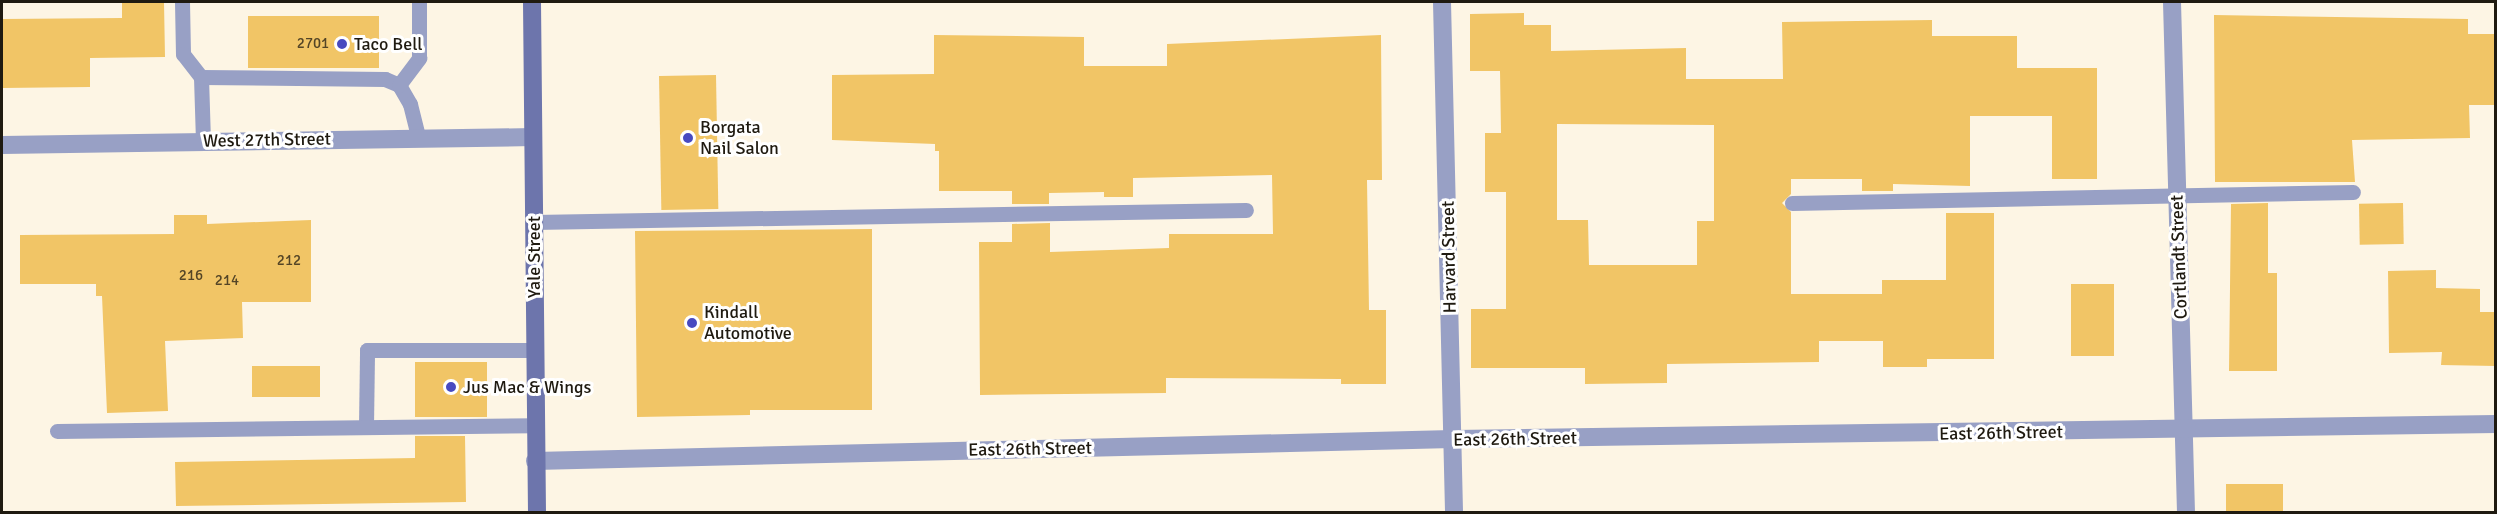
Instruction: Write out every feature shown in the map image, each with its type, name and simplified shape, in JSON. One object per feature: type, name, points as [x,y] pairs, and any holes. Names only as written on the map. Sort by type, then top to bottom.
[{"type":"main road","name":"Yale Street","points":[[532,2],[537,513]]},
{"type":"street","name":"Harvard Street","points":[[1442,2],[1454,513]]},
{"type":"street","name":"Cortlandt Street","points":[[2172,2],[2186,513]]},
{"type":"street","name":"West 27th Street","points":[[2,145],[533,137]]},
{"type":"street","name":"East 26th Street","points":[[536,461],[1454,439],[2185,431],[2496,424]]},
{"type":"lane","points":[[182,2],[183,54],[201,77],[203,142]]},
{"type":"lane","points":[[399,85],[419,58],[419,2]]},
{"type":"lane","points":[[201,77],[385,79],[399,85],[410,104],[418,137]]},
{"type":"lane","points":[[1792,203],[2353,192]]},
{"type":"lane","points":[[534,222],[1246,210]]},
{"type":"lane","points":[[366,426],[368,350],[534,350]]},
{"type":"lane","points":[[57,432],[535,425]]},
{"type":"building","points":[[122,2],[164,2],[165,57],[90,58],[90,87],[2,88],[2,19],[122,18]]},
{"type":"building","points":[[1524,13],[1524,25],[1551,25],[1551,51],[1686,48],[1686,79],[1783,79],[1782,22],[1932,20],[1932,36],[2017,36],[2017,68],[2097,68],[2097,179],[2052,179],[2052,116],[1970,116],[1970,186],[1893,184],[1893,191],[1862,191],[1862,179],[1791,179],[1791,194],[1782,203],[1791,212],[1791,294],[1882,294],[1882,280],[1946,280],[1946,213],[1994,213],[1994,359],[1927,359],[1927,367],[1883,367],[1883,341],[1819,341],[1819,362],[1667,364],[1667,383],[1585,384],[1585,368],[1471,368],[1471,309],[1506,309],[1506,192],[1485,192],[1485,133],[1501,133],[1500,71],[1470,71],[1470,14]],"holes":[[[1557,124],[1714,125],[1714,221],[1697,221],[1697,265],[1589,265],[1588,220],[1557,220]]]},
{"type":"building","points":[[2214,15],[2468,19],[2468,34],[2496,34],[2496,105],[2469,105],[2470,138],[2352,140],[2355,182],[2215,182]]},
{"type":"building","points":[[248,16],[379,16],[379,68],[248,68]]},
{"type":"building","points":[[934,35],[1084,37],[1084,66],[1167,66],[1167,44],[1381,35],[1382,180],[1367,180],[1369,310],[1386,310],[1386,384],[1341,384],[1341,379],[1166,378],[1166,393],[980,395],[979,242],[1012,242],[1012,224],[1050,223],[1050,252],[1169,248],[1169,234],[1273,234],[1272,175],[1133,178],[1133,197],[1104,197],[1104,192],[1049,193],[1049,204],[1012,204],[1012,191],[939,191],[939,151],[935,151],[935,144],[832,140],[832,75],[934,74]]},
{"type":"building","name":"Borgata Nail Salon","points":[[716,75],[718,209],[661,210],[659,76]]},
{"type":"building","points":[[2268,203],[2268,273],[2277,273],[2277,371],[2229,371],[2231,204]]},
{"type":"building","points":[[2403,203],[2404,244],[2360,245],[2359,204]]},
{"type":"building","points":[[174,215],[207,215],[207,224],[311,220],[311,302],[242,302],[243,338],[165,341],[168,411],[107,413],[102,296],[96,296],[96,284],[20,284],[20,235],[174,234]]},
{"type":"building","points":[[872,229],[872,410],[750,410],[750,415],[637,417],[635,231]]},
{"type":"building","points":[[2436,270],[2436,288],[2480,289],[2480,312],[2496,312],[2496,366],[2441,365],[2442,352],[2389,353],[2388,271]]},
{"type":"building","points":[[2071,284],[2114,284],[2114,356],[2071,356]]},
{"type":"building","name":"Jus Mac & Wings","points":[[415,362],[487,362],[487,417],[415,417]]},
{"type":"building","points":[[252,366],[320,366],[320,397],[252,397]]},
{"type":"building","points":[[415,436],[465,436],[466,502],[176,506],[175,462],[415,458]]},
{"type":"building","points":[[2226,484],[2283,484],[2283,512],[2226,512]]},
{"type":"place","name":"Taco Bell","points":[[342,44]]},
{"type":"place","name":"Borgata Nail Salon","points":[[688,138]]},
{"type":"place","name":"Kindall Automotive","points":[[692,323]]},
{"type":"place","name":"Jus Mac & Wings","points":[[451,387]]}]
